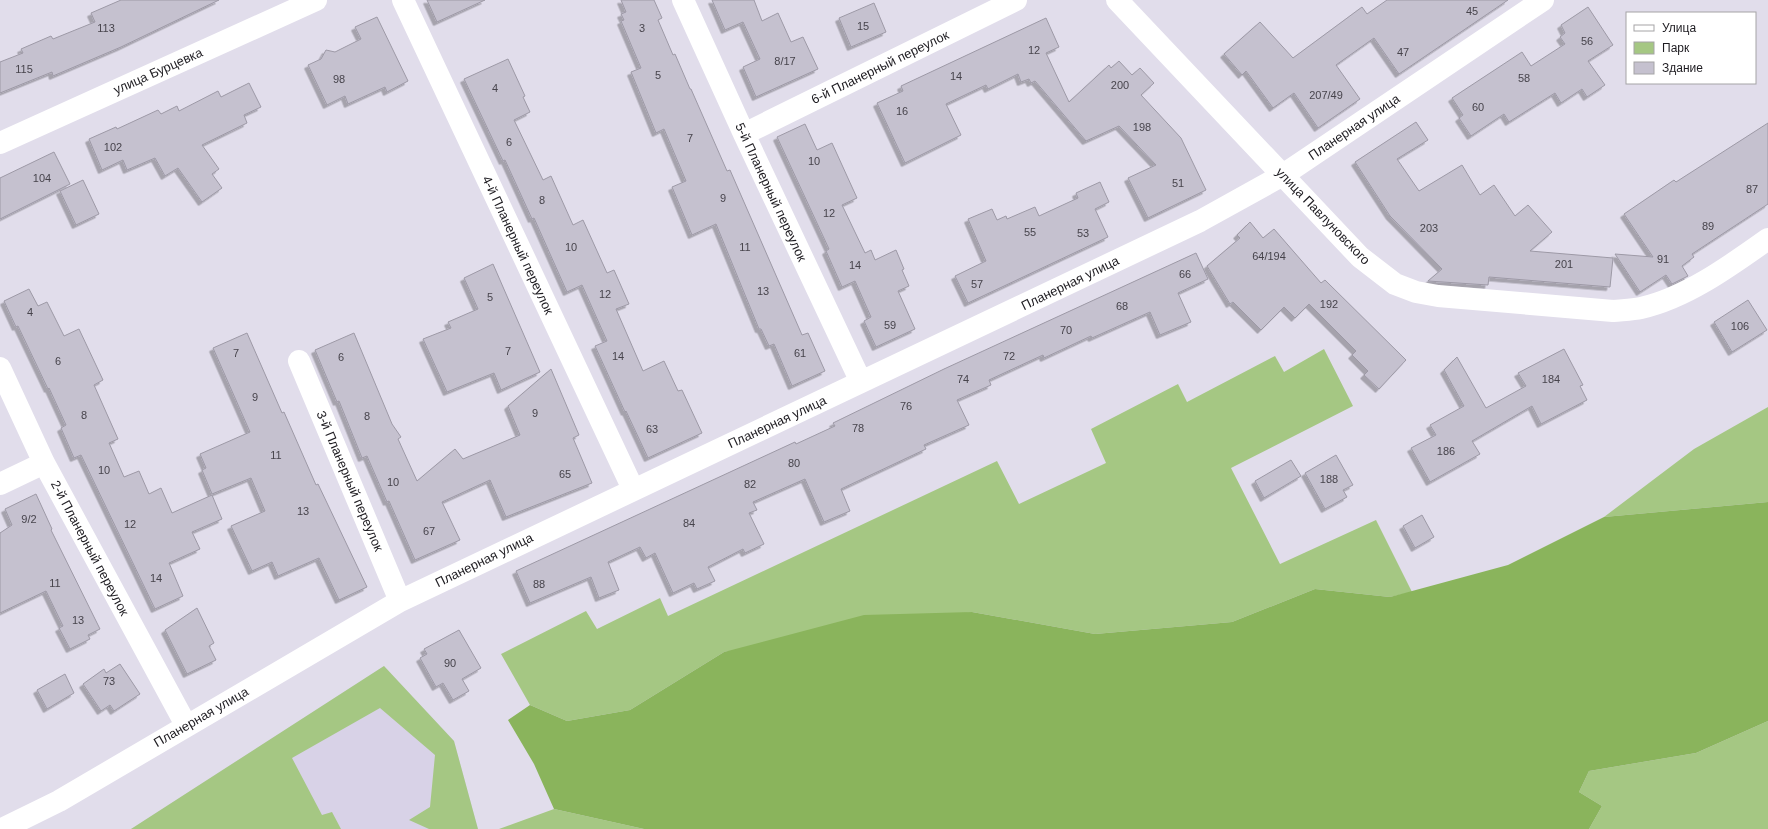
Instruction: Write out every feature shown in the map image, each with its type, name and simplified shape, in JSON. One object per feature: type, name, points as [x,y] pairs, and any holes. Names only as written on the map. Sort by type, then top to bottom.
[{"type":"street","name":"улица Бурцевка","points":[[0,143],[316,0]]},
{"type":"street","name":"4-й Планерный переулок","points":[[403,0],[633,489]]},
{"type":"street","name":"5-й Планерный переулок","points":[[683,0],[744,134],[861,382]]},
{"type":"street","name":"6-й Планерный переулок","points":[[744,134],[1016,0]]},
{"type":"street","name":"улица Павлуновского","points":[[1117,0],[1360,257],[1395,284],[1416,292],[1438,296],[1613,311],[1640,308],[1673,298],[1731,265],[1768,239]]},
{"type":"street","name":"Планерная улица","points":[[2,829],[59,801],[400,601],[1200,221],[1282,175],[1543,0]]},
{"type":"street","name":"3-й Планерный переулок","points":[[299,361],[400,601]]},
{"type":"street","name":"2-й Планерный переулок","points":[[0,368],[44,463],[186,726]]},
{"type":"street","points":[[0,484],[44,463]]},
{"type":"shaded area","points":[[384,666],[454,741],[478,829],[131,829]]},
{"type":"green space","points":[[1324,349],[1353,406],[1231,468],[1280,564],[1376,520],[1412,592],[1390,597],[1315,589],[1232,622],[1095,634],[972,612],[724,652],[630,710],[567,721],[530,705],[501,654],[586,611],[597,629],[660,598],[668,616],[997,461],[1019,504],[1106,463],[1091,429],[1178,384],[1187,402],[1275,356],[1284,372]]},
{"type":"green space","points":[[1768,407],[1768,502],[1604,517],[1694,449]]},
{"type":"green space","points":[[1768,502],[1768,721],[1696,753],[1589,771],[1579,792],[1602,806],[1589,829],[644,829],[554,809],[534,764],[508,720],[530,705],[567,721],[630,710],[724,652],[864,615],[972,612],[1095,634],[1232,622],[1315,589],[1390,597],[1508,565],[1604,517]]},
{"type":"green space","points":[[384,666],[454,741],[478,829],[429,829],[409,820],[430,807],[435,755],[380,708],[292,758],[322,815],[332,812],[341,829],[131,829]]},
{"type":"green space","points":[[1768,721],[1768,829],[1589,829],[1602,806],[1579,792],[1589,771],[1696,753]]},
{"type":"green space","points":[[554,809],[644,829],[499,829]]},
{"type":"building","points":[[121,0],[219,0],[121,47],[53,76],[52,72],[0,93],[0,62],[23,53],[21,49],[51,36],[53,39],[95,22],[91,13]]},
{"type":"building","points":[[427,0],[485,0],[437,22]]},
{"type":"building","points":[[621,0],[654,0],[662,18],[658,20],[673,55],[675,54],[727,171],[730,170],[802,335],[808,333],[825,371],[792,386],[774,344],[769,346],[761,329],[759,329],[716,224],[692,235],[672,187],[686,181],[664,129],[656,133],[631,72],[641,68],[621,21],[624,20],[621,14],[626,12]]},
{"type":"building","points":[[712,0],[754,0],[762,21],[778,13],[791,42],[803,37],[818,69],[756,97],[743,67],[760,59],[743,22],[725,30]]},
{"type":"building","points":[[1387,0],[1508,0],[1399,74],[1374,38],[1336,65],[1360,99],[1318,128],[1294,93],[1273,108],[1246,71],[1242,75],[1224,54],[1260,22],[1293,58],[1362,7],[1367,14]]},
{"type":"building","points":[[874,3],[886,32],[851,47],[839,18]]},
{"type":"building","points":[[1588,7],[1613,45],[1588,61],[1605,85],[1587,97],[1582,89],[1561,103],[1555,93],[1509,122],[1504,114],[1471,136],[1459,118],[1463,115],[1452,98],[1522,52],[1531,66],[1565,44],[1560,37],[1565,33],[1561,25]]},
{"type":"building","points":[[377,17],[408,81],[387,92],[385,87],[348,104],[345,96],[327,105],[308,65],[321,59],[326,50],[335,52],[361,39],[355,27]]},
{"type":"building","points":[[1046,18],[1059,47],[1046,53],[1069,102],[1109,65],[1111,68],[1119,61],[1132,75],[1140,68],[1154,83],[1141,95],[1181,138],[1206,190],[1148,218],[1128,178],[1156,165],[1119,126],[1086,141],[1035,81],[1031,83],[1029,79],[1021,82],[1018,74],[988,89],[986,85],[946,104],[961,135],[905,163],[877,103],[903,91],[901,86]]},
{"type":"building","points":[[508,59],[525,96],[523,97],[530,112],[514,120],[543,180],[551,176],[573,225],[583,220],[607,273],[614,270],[629,304],[616,309],[643,371],[664,361],[678,391],[682,390],[702,433],[648,458],[595,346],[607,341],[582,285],[567,292],[534,218],[532,219],[505,160],[503,161],[464,79]]},
{"type":"building","points":[[249,83],[261,107],[244,115],[247,123],[202,145],[219,169],[212,174],[222,188],[202,202],[178,168],[165,176],[155,158],[127,170],[123,160],[102,170],[89,139],[116,127],[117,129],[158,110],[161,114],[177,106],[179,111],[218,91],[221,97]]},
{"type":"building","points":[[1416,122],[1428,140],[1397,159],[1419,191],[1462,165],[1480,195],[1494,185],[1515,216],[1528,205],[1552,232],[1530,251],[1613,258],[1610,287],[1489,277],[1488,285],[1428,281],[1442,269],[1390,216],[1355,162]]},
{"type":"building","points":[[1768,123],[1768,204],[1692,254],[1694,257],[1682,266],[1688,276],[1672,284],[1666,275],[1640,292],[1615,254],[1653,257],[1624,214],[1674,180],[1676,182]]},
{"type":"building","points":[[805,124],[817,150],[832,143],[857,198],[842,205],[865,253],[871,250],[875,260],[896,250],[904,269],[902,270],[909,286],[898,291],[915,329],[876,347],[864,321],[871,317],[855,281],[842,287],[826,251],[829,249],[777,137]]},
{"type":"building","points":[[54,152],[70,184],[0,219],[0,178]]},
{"type":"building","points":[[83,180],[99,214],[76,225],[60,191]]},
{"type":"building","points":[[1100,182],[1109,202],[1095,209],[1108,237],[968,303],[955,276],[986,261],[968,219],[992,209],[997,220],[1006,216],[1007,219],[1035,207],[1039,216],[1078,198],[1076,193]]},
{"type":"building","points":[[1250,222],[1263,238],[1274,229],[1321,283],[1325,280],[1406,360],[1379,389],[1364,375],[1368,371],[1352,355],[1356,351],[1309,304],[1295,318],[1284,307],[1261,330],[1233,302],[1230,304],[1207,266],[1240,238],[1237,235]]},
{"type":"building","points":[[1196,253],[1208,279],[1178,293],[1191,322],[1160,335],[1150,312],[1092,338],[1091,336],[1044,358],[1043,355],[989,380],[991,385],[957,400],[969,425],[924,445],[926,449],[841,489],[850,511],[824,522],[805,479],[753,502],[757,510],[749,513],[764,544],[745,553],[743,549],[708,567],[715,581],[697,589],[694,583],[673,593],[655,553],[646,558],[640,547],[608,562],[619,590],[599,598],[591,577],[530,603],[516,571],[795,442],[796,444],[835,426],[833,423],[944,369]]},
{"type":"building","points":[[493,264],[540,372],[501,390],[494,373],[447,392],[423,339],[451,328],[448,322],[478,309],[464,278]]},
{"type":"building","points":[[29,289],[38,306],[47,302],[64,336],[79,329],[103,380],[94,385],[118,439],[109,443],[124,477],[139,471],[149,494],[161,488],[172,513],[212,495],[222,519],[192,532],[200,549],[169,563],[183,596],[155,609],[81,455],[74,458],[61,428],[66,425],[18,326],[16,327],[4,301]]},
{"type":"building","points":[[1748,300],[1767,330],[1732,352],[1714,322]]},
{"type":"building","points":[[247,333],[316,485],[318,484],[367,587],[339,600],[319,558],[278,576],[272,562],[252,571],[231,526],[265,511],[251,478],[212,494],[202,470],[206,468],[200,454],[250,432],[213,348]]},
{"type":"building","points":[[354,333],[392,424],[401,437],[398,439],[417,481],[455,449],[463,459],[520,435],[508,406],[551,369],[579,435],[573,438],[592,483],[506,517],[490,480],[442,502],[460,540],[415,560],[367,456],[362,458],[339,401],[337,402],[315,350]]},
{"type":"building","points":[[1564,349],[1583,385],[1580,386],[1587,400],[1541,424],[1532,406],[1472,441],[1480,454],[1430,482],[1411,448],[1436,435],[1430,425],[1464,406],[1444,370],[1457,357],[1486,408],[1526,386],[1518,373]]},
{"type":"building","points":[[1336,455],[1353,485],[1343,490],[1347,497],[1325,509],[1305,473]]},
{"type":"building","points":[[1291,460],[1301,476],[1264,498],[1255,481]]},
{"type":"building","points":[[36,494],[52,529],[51,530],[100,629],[88,635],[90,639],[70,649],[59,628],[63,626],[46,591],[0,613],[0,533],[12,525],[5,509]]},
{"type":"building","points":[[1422,515],[1434,537],[1415,548],[1403,526]]},
{"type":"building","points":[[197,608],[214,643],[209,646],[216,660],[187,674],[165,630]]},
{"type":"building","points":[[459,630],[481,668],[462,679],[469,691],[453,700],[443,683],[436,687],[420,658],[427,654],[424,649]]},
{"type":"building","points":[[120,664],[140,694],[114,711],[110,705],[101,711],[83,684],[104,669],[106,673]]},
{"type":"building","points":[[65,674],[74,693],[47,709],[37,690]]}]
